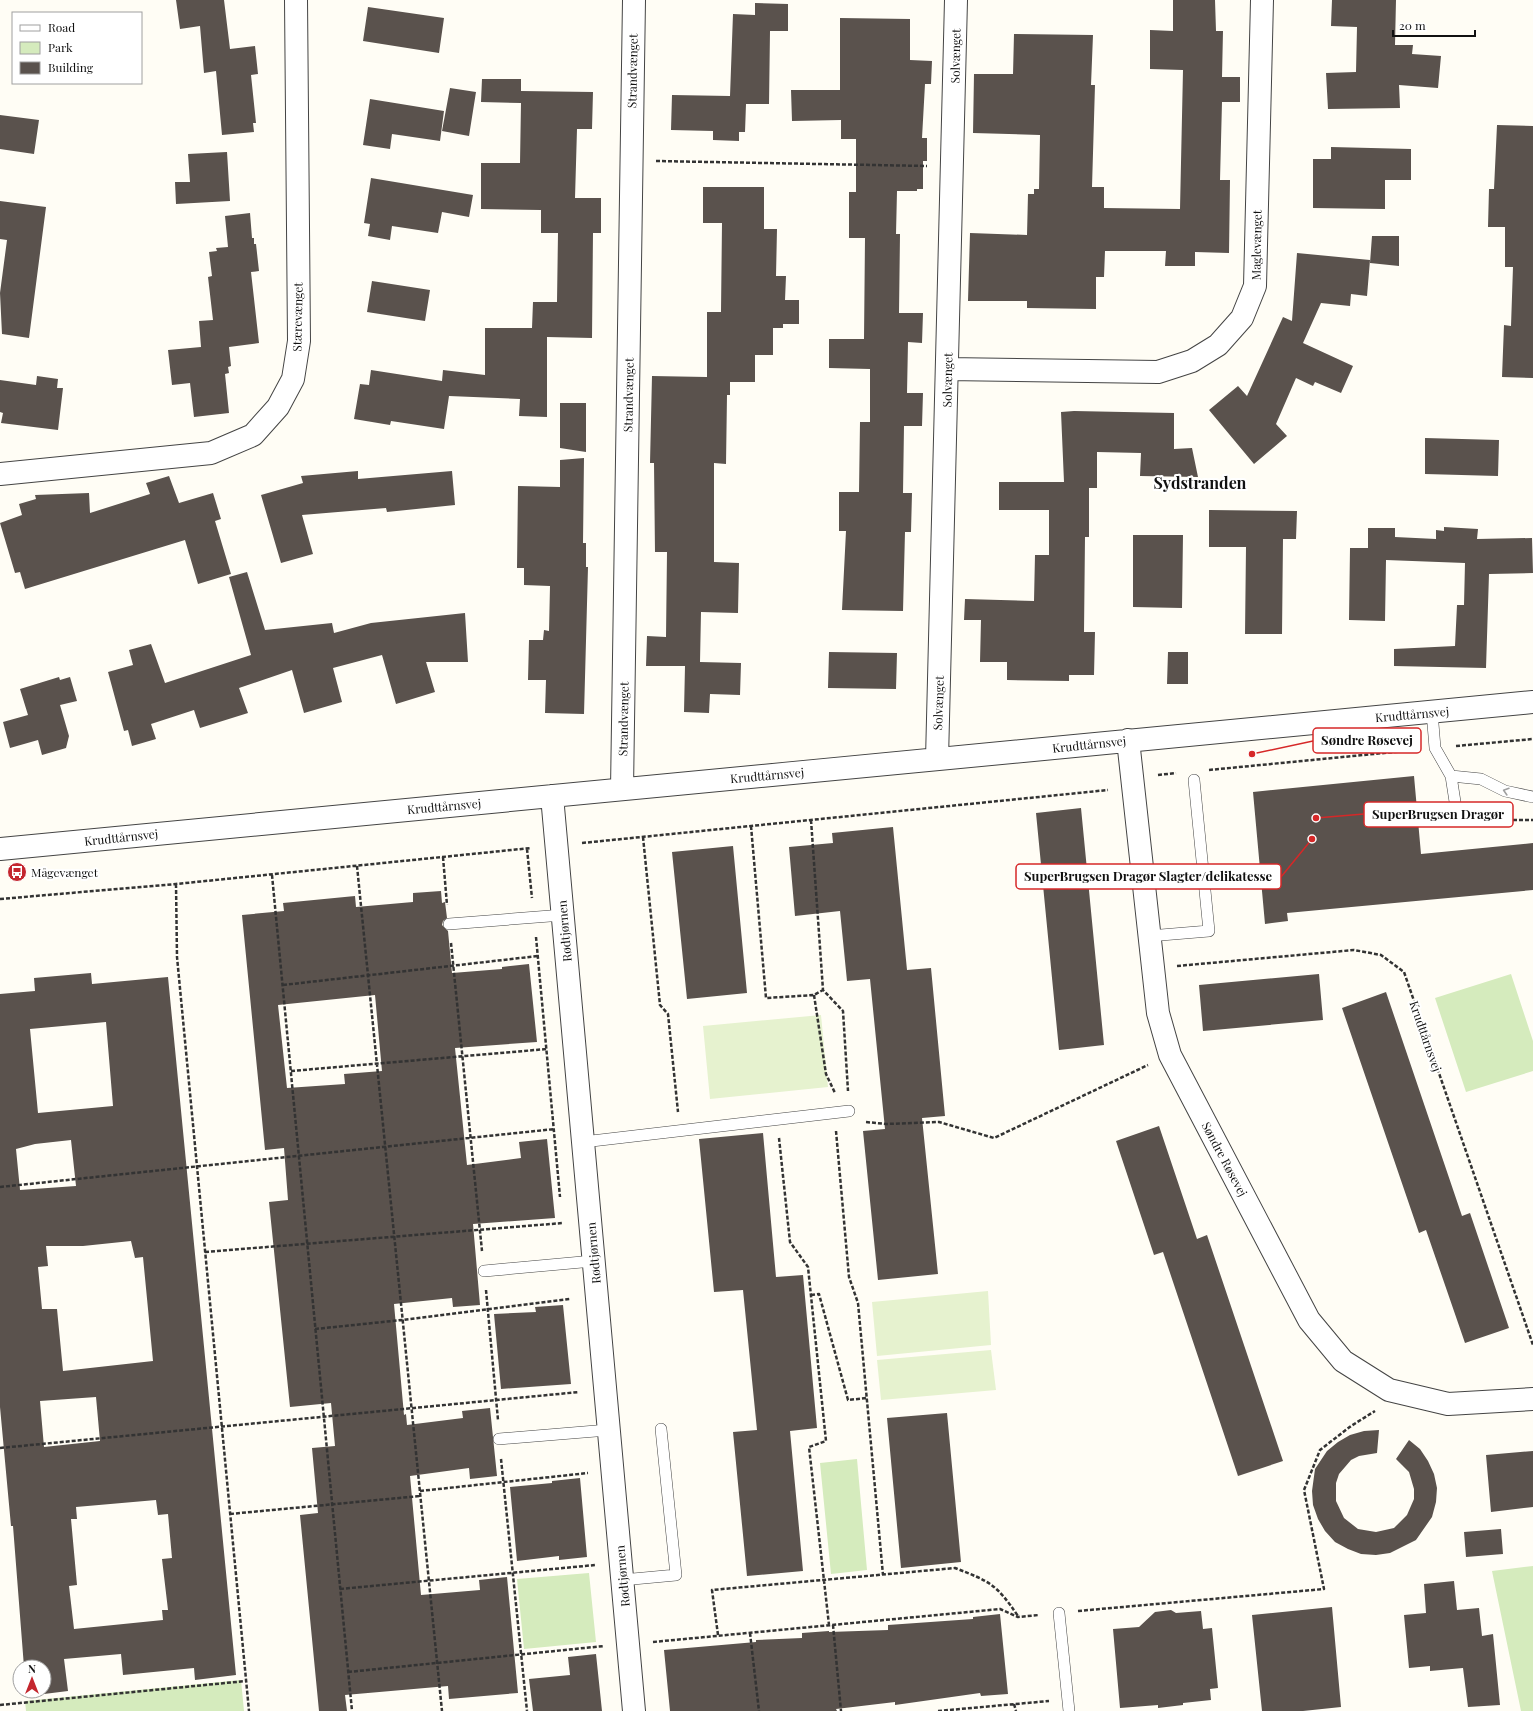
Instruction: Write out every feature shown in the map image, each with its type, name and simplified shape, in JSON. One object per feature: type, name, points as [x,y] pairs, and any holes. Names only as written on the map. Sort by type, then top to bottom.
[{"type":"street","name":"Stærevænget","points":[[0,474],[211,453],[253,435],[278,407],[293,379],[299,341],[296,0]]},
{"type":"street","name":"Strandvænget","points":[[622,789],[634,0]]},
{"type":"street","name":"Solvænget","points":[[937,759],[956,0]]},
{"type":"street","name":"Maglevænget","points":[[947,369],[1158,372],[1192,361],[1218,344],[1242,318],[1255,286],[1262,0]]},
{"type":"street","name":"Krudttårnsvej","points":[[0,849],[1533,702]]},
{"type":"street","name":"Søndre Røsevej","points":[[1128,740],[1152,968],[1158,1013],[1170,1055],[1310,1320],[1343,1361],[1389,1390],[1448,1404],[1533,1399]]},
{"type":"street","name":"Rødtjørnen","points":[[552,796],[634,1711]]},
{"type":"lane","points":[[1432,712],[1435,748],[1451,776],[1458,821]]},
{"type":"lane","points":[[1451,776],[1481,779],[1505,791],[1533,796]]},
{"type":"lane","points":[[1149,936],[1209,931],[1194,780]]},
{"type":"lane","points":[[449,924],[563,915]]},
{"type":"lane","points":[[582,1134],[680,1131],[837,1112],[849,1116]]},
{"type":"lane","points":[[484,1271],[593,1261]]},
{"type":"lane","points":[[622,1580],[676,1575],[661,1429]]},
{"type":"lane","points":[[500,1439],[608,1430]]},
{"type":"lane","points":[[1059,1613],[1068,1705]]},
{"type":"path","points":[[631,161],[952,167]]},
{"type":"path","points":[[1203,770],[1533,739]]},
{"type":"path","points":[[0,899],[272,875],[1134,787],[1156,775],[1179,772]]},
{"type":"path","points":[[1458,821],[1518,818],[1533,820]]},
{"type":"path","points":[[811,820],[823,990],[843,1011],[849,1116]]},
{"type":"path","points":[[751,826],[766,998],[814,995],[823,990]]},
{"type":"path","points":[[642,837],[660,1005],[668,1014],[680,1131]]},
{"type":"path","points":[[357,866],[442,1711]]},
{"type":"path","points":[[272,875],[315,1329],[334,1505],[340,1589],[352,1711]]},
{"type":"path","points":[[176,884],[177,957],[249,1711]]},
{"type":"path","name":"Krudttårnsvej","points":[[1152,968],[1354,950],[1381,956],[1404,972],[1533,1345]]},
{"type":"path","points":[[283,985],[538,956]]},
{"type":"path","points":[[814,995],[826,1074],[834,1089],[837,1112]]},
{"type":"path","points":[[291,1070],[547,1049]]},
{"type":"path","points":[[883,1575],[858,1303],[849,1277],[836,1123],[849,1116],[886,1124],[939,1122],[994,1138],[1170,1055]]},
{"type":"path","points":[[776,1119],[790,1242],[808,1267],[826,1441],[808,1447],[841,1711]]},
{"type":"path","points":[[0,1186],[385,1147],[582,1134]]},
{"type":"path","points":[[205,1252],[563,1223]]},
{"type":"path","points":[[811,1295],[819,1294],[848,1400],[867,1398]]},
{"type":"path","points":[[315,1329],[402,1320],[570,1299]]},
{"type":"path","points":[[348,1672],[718,1635],[1000,1609],[1018,1617],[1324,1589],[1304,1490],[1320,1450],[1351,1426],[1379,1409],[1389,1390]]},
{"type":"path","points":[[0,1448],[579,1392]]},
{"type":"path","points":[[420,1491],[612,1471]]},
{"type":"path","points":[[230,1514],[420,1496]]},
{"type":"path","points":[[340,1589],[595,1566]]},
{"type":"path","points":[[718,1635],[712,1590],[955,1568],[988,1581],[1004,1595],[1018,1617]]},
{"type":"path","points":[[750,1633],[758,1711]]},
{"type":"path","points":[[0,1705],[246,1681]]},
{"type":"path","points":[[1014,1704],[1016,1711]]},
{"type":"path","points":[[938,1711],[1014,1704],[1068,1705]]},
{"type":"green space","points":[[1511,974],[1533,1041],[1533,1071],[1466,1092],[1435,998]]},
{"type":"green space","points":[[821,1015],[828,1087],[710,1099],[703,1026]]},
{"type":"green space","points":[[988,1291],[991,1345],[877,1356],[872,1302]]},
{"type":"green space","points":[[991,1350],[996,1390],[881,1400],[877,1360]]},
{"type":"green space","points":[[857,1459],[867,1570],[831,1574],[820,1463]]},
{"type":"green space","points":[[1533,1566],[1533,1711],[1521,1711],[1492,1571]]},
{"type":"green space","points":[[589,1573],[596,1642],[524,1649],[517,1579]]},
{"type":"green space","points":[[241,1680],[244,1711],[26,1711],[25,1701]]},
{"type":"building","points":[[176,0],[224,0],[230,49],[255,46],[258,74],[251,75],[256,123],[253,123],[254,132],[222,135],[216,71],[204,73],[200,26],[180,29]]},
{"type":"building","points":[[1173,0],[1215,0],[1216,31],[1223,31],[1222,77],[1240,77],[1240,102],[1222,102],[1220,180],[1230,180],[1229,253],[1195,252],[1195,266],[1165,266],[1166,251],[1105,251],[1104,277],[1096,277],[1096,309],[1027,308],[1027,301],[968,301],[970,233],[1027,235],[1028,194],[1034,194],[1034,189],[1039,189],[1040,135],[973,133],[974,74],[1013,74],[1014,34],[1093,35],[1091,85],[1095,85],[1092,187],[1104,187],[1104,208],[1180,209],[1183,70],[1150,69],[1150,30],[1173,31]]},
{"type":"building","points":[[1332,0],[1396,0],[1395,45],[1413,45],[1412,54],[1441,56],[1438,88],[1399,85],[1400,108],[1328,109],[1326,73],[1356,72],[1357,27],[1331,26]]},
{"type":"building","points":[[755,3],[788,4],[788,31],[770,31],[769,104],[746,104],[745,132],[739,132],[739,141],[713,140],[713,131],[671,130],[672,95],[730,96],[733,14],[755,15]]},
{"type":"building","points":[[368,7],[444,18],[439,53],[363,41]]},
{"type":"building","points":[[840,18],[910,19],[910,60],[932,61],[931,84],[925,84],[922,138],[927,138],[927,161],[923,161],[923,189],[917,189],[917,191],[897,191],[896,234],[900,234],[899,313],[923,313],[922,343],[908,342],[907,393],[923,393],[922,426],[904,426],[903,493],[912,493],[911,532],[905,532],[903,611],[842,610],[846,531],[839,531],[839,492],[859,492],[860,422],[870,422],[870,369],[829,368],[829,339],[864,339],[865,238],[849,238],[849,192],[856,192],[856,139],[841,139],[841,120],[792,121],[791,90],[840,90]]},
{"type":"building","points":[[482,79],[521,79],[521,91],[593,92],[592,129],[577,129],[575,198],[601,198],[601,233],[593,233],[592,338],[547,337],[547,417],[519,416],[520,399],[449,396],[444,429],[391,421],[390,425],[354,419],[360,384],[369,385],[371,370],[442,381],[443,370],[485,375],[485,328],[532,328],[533,302],[557,302],[558,233],[541,233],[541,210],[481,209],[481,163],[520,163],[521,103],[481,102]]},
{"type":"building","points":[[450,88],[476,92],[469,136],[442,131]]},
{"type":"building","points":[[370,99],[444,111],[440,141],[392,134],[390,149],[363,145]]},
{"type":"building","points":[[0,115],[39,120],[34,154],[0,149]]},
{"type":"building","points":[[1497,125],[1533,126],[1533,378],[1502,377],[1504,325],[1511,326],[1513,267],[1505,267],[1505,227],[1488,227],[1489,189],[1494,189]]},
{"type":"building","points":[[1331,147],[1411,149],[1411,180],[1385,180],[1385,209],[1313,208],[1313,159],[1331,159]]},
{"type":"building","points":[[227,152],[230,201],[176,204],[175,182],[190,182],[188,154]]},
{"type":"building","points":[[371,178],[473,195],[469,217],[442,212],[438,233],[392,226],[390,240],[368,236],[370,224],[364,223]]},
{"type":"building","points":[[703,187],[764,187],[764,229],[777,229],[776,276],[786,276],[785,300],[799,300],[799,324],[783,324],[783,328],[773,328],[773,355],[755,355],[755,382],[730,382],[730,395],[727,395],[726,464],[714,463],[714,562],[739,563],[738,613],[701,612],[700,662],[741,663],[740,695],[710,694],[709,713],[684,712],[685,666],[646,666],[647,636],[666,637],[667,552],[655,552],[654,463],[650,463],[652,376],[707,377],[707,312],[721,312],[722,223],[703,223]]},
{"type":"building","points":[[0,201],[46,207],[29,338],[2,334],[0,293],[7,240],[0,239]]},
{"type":"building","points":[[250,213],[252,238],[254,238],[254,244],[256,244],[259,271],[251,272],[259,343],[229,347],[231,366],[228,367],[229,373],[225,374],[229,413],[194,417],[190,383],[172,385],[168,350],[201,347],[199,321],[213,320],[208,277],[212,276],[209,252],[217,251],[216,248],[228,247],[225,216]]},
{"type":"building","points":[[1372,236],[1399,236],[1399,266],[1370,263]]},
{"type":"building","points":[[1297,253],[1370,260],[1367,296],[1351,294],[1350,306],[1321,303],[1303,343],[1353,366],[1341,393],[1315,382],[1313,386],[1296,378],[1276,424],[1287,436],[1254,464],[1209,410],[1238,386],[1247,396],[1283,317],[1292,321]]},
{"type":"building","points":[[372,281],[430,290],[425,321],[367,312]]},
{"type":"building","points":[[37,376],[58,379],[57,388],[63,388],[58,430],[1,423],[3,413],[0,412],[0,380],[36,385]]},
{"type":"building","points":[[560,403],[586,403],[586,452],[560,448]]},
{"type":"building","points":[[1061,412],[1174,413],[1174,449],[1192,448],[1198,477],[1140,476],[1141,453],[1097,452],[1097,488],[1089,488],[1089,537],[1085,537],[1084,632],[1095,632],[1094,675],[1069,675],[1069,681],[1007,680],[1007,662],[980,662],[981,620],[964,620],[965,599],[1034,601],[1035,555],[1049,555],[1049,510],[999,510],[999,482],[1064,482]]},
{"type":"building","points":[[1425,438],[1499,440],[1498,476],[1425,474]]},
{"type":"building","points":[[584,458],[583,543],[586,543],[586,567],[588,567],[584,714],[545,713],[546,680],[528,680],[529,640],[543,640],[544,630],[549,631],[550,586],[524,585],[524,568],[517,568],[518,486],[560,487],[560,460]]},
{"type":"building","points":[[358,471],[358,479],[452,471],[455,505],[387,512],[386,508],[302,515],[313,554],[281,563],[261,495],[303,483],[301,476]]},
{"type":"building","points":[[169,476],[179,503],[213,493],[221,519],[215,521],[231,574],[198,584],[185,540],[25,589],[20,572],[15,573],[0,523],[22,515],[19,504],[36,499],[35,495],[89,493],[90,513],[150,494],[146,483]]},
{"type":"building","points":[[1209,510],[1297,511],[1296,539],[1283,539],[1282,634],[1245,634],[1246,547],[1209,547]]},
{"type":"building","points":[[1444,527],[1478,529],[1477,539],[1532,538],[1533,573],[1489,574],[1486,668],[1394,666],[1394,649],[1455,646],[1457,605],[1464,605],[1465,563],[1386,560],[1385,621],[1349,620],[1350,548],[1368,548],[1368,528],[1395,528],[1395,537],[1436,539],[1436,530],[1444,531]]},
{"type":"building","points":[[1133,535],[1183,535],[1182,608],[1133,607]]},
{"type":"building","points":[[247,572],[265,630],[332,623],[334,633],[371,623],[465,613],[468,662],[426,662],[435,692],[396,704],[382,655],[333,668],[342,702],[304,713],[292,670],[239,688],[248,713],[200,728],[194,710],[151,724],[156,739],[132,746],[128,730],[124,731],[108,672],[133,665],[129,650],[151,644],[165,683],[251,655],[229,577]]},
{"type":"building","points":[[829,652],[897,653],[896,689],[828,688]]},
{"type":"building","points":[[1168,652],[1188,652],[1188,684],[1167,684]]},
{"type":"building","points":[[59,677],[60,680],[70,677],[77,701],[60,705],[69,736],[66,748],[42,755],[38,740],[10,748],[3,722],[28,715],[20,689]]},
{"type":"building","points":[[1414,776],[1421,854],[1533,843],[1533,890],[1287,913],[1288,921],[1265,924],[1253,792]]},
{"type":"building","points":[[1081,808],[1104,1045],[1059,1050],[1036,813]]},
{"type":"building","points":[[893,827],[907,970],[931,968],[945,1116],[922,1118],[938,1274],[878,1280],[863,1131],[885,1129],[870,979],[847,981],[840,911],[795,916],[789,847],[833,843],[832,833]]},
{"type":"building","points":[[733,846],[747,993],[687,999],[672,852]]},
{"type":"building","points":[[441,891],[442,903],[445,902],[447,918],[443,921],[442,925],[448,931],[452,973],[502,969],[502,967],[529,964],[537,1042],[455,1048],[467,1165],[521,1158],[519,1142],[547,1139],[555,1218],[473,1224],[480,1305],[453,1307],[452,1298],[394,1304],[404,1415],[406,1414],[407,1425],[463,1418],[462,1411],[490,1408],[497,1476],[470,1479],[469,1468],[410,1476],[421,1595],[480,1590],[479,1580],[507,1577],[518,1693],[449,1699],[448,1686],[345,1695],[347,1711],[319,1711],[300,1515],[318,1513],[312,1448],[335,1446],[331,1403],[290,1407],[269,1202],[288,1200],[284,1148],[265,1150],[242,915],[284,911],[283,903],[355,896],[356,907],[413,902],[413,893]],"holes":[[[375,995],[382,1071],[344,1074],[345,1084],[287,1088],[278,1005]]]},
{"type":"building","points":[[91,973],[92,984],[168,977],[236,1675],[195,1680],[194,1668],[123,1675],[121,1654],[64,1659],[68,1691],[52,1693],[52,1659],[23,1659],[13,1526],[11,1526],[0,1407],[0,994],[35,991],[34,978]],"holes":[[[106,1022],[113,1106],[38,1113],[30,1029]],[[71,1140],[76,1186],[20,1190],[16,1149],[35,1144]],[[131,1241],[135,1258],[143,1257],[153,1361],[63,1371],[57,1309],[42,1309],[38,1267],[48,1266],[46,1246],[83,1246]],[[96,1397],[100,1441],[44,1447],[40,1401]],[[156,1500],[158,1515],[168,1514],[172,1558],[162,1559],[168,1610],[162,1610],[163,1620],[74,1629],[69,1586],[77,1585],[71,1519],[77,1519],[76,1507]]]},
{"type":"building","points":[[1319,974],[1323,1020],[1203,1031],[1199,985]]},
{"type":"building","points":[[1386,992],[1462,1216],[1470,1213],[1509,1328],[1465,1343],[1426,1230],[1419,1233],[1342,1008]]},
{"type":"building","points":[[1159,1126],[1197,1239],[1207,1235],[1283,1461],[1238,1476],[1163,1252],[1154,1255],[1116,1141]]},
{"type":"building","points":[[763,1133],[776,1277],[803,1275],[817,1428],[790,1431],[803,1571],[747,1576],[733,1432],[757,1430],[743,1290],[714,1292],[699,1139]]},
{"type":"building","points":[[563,1305],[571,1384],[501,1389],[494,1314],[536,1312],[535,1307]]},
{"type":"building","points":[[947,1413],[961,1562],[901,1568],[887,1418]]},
{"type":"building","points":[[1379,1430],[1377,1453],[1359,1456],[1351,1460],[1339,1474],[1336,1483],[1336,1501],[1344,1518],[1358,1529],[1376,1532],[1394,1528],[1407,1515],[1414,1499],[1414,1489],[1409,1472],[1396,1459],[1409,1440],[1420,1449],[1434,1474],[1437,1488],[1436,1502],[1432,1517],[1416,1540],[1390,1553],[1376,1555],[1361,1554],[1335,1542],[1325,1531],[1318,1519],[1313,1505],[1312,1491],[1315,1469],[1327,1451],[1338,1442],[1350,1435],[1364,1431]]},
{"type":"building","points":[[1533,1451],[1533,1507],[1491,1512],[1486,1455]]},
{"type":"building","points":[[580,1478],[587,1557],[559,1560],[559,1556],[517,1561],[510,1487],[552,1483],[552,1481]]},
{"type":"building","points":[[1501,1529],[1503,1554],[1466,1557],[1464,1532]]},
{"type":"building","points":[[1454,1581],[1457,1610],[1479,1608],[1482,1636],[1493,1634],[1500,1705],[1468,1707],[1463,1668],[1430,1671],[1430,1666],[1409,1668],[1404,1615],[1426,1613],[1424,1584]]},
{"type":"building","points":[[1332,1607],[1341,1707],[1303,1711],[1262,1711],[1252,1615]]},
{"type":"building","points":[[1171,1610],[1176,1613],[1201,1611],[1203,1629],[1212,1628],[1218,1688],[1210,1689],[1211,1700],[1183,1703],[1183,1705],[1158,1708],[1158,1705],[1120,1708],[1113,1629],[1139,1627],[1155,1612]]},
{"type":"building","points":[[1000,1614],[1008,1694],[981,1696],[980,1693],[895,1705],[895,1702],[836,1709],[837,1711],[670,1711],[664,1650],[756,1642],[756,1640],[802,1638],[802,1633],[888,1630],[888,1625],[973,1619],[973,1617]]},
{"type":"building","points":[[596,1654],[602,1711],[533,1711],[529,1679],[570,1675],[568,1657]]},
{"type":"place","name":"Søndre Røsevej","points":[[1252,754]]},
{"type":"place","name":"SuperBrugsen Dragør","points":[[1316,818]]},
{"type":"place","name":"SuperBrugsen Dragør Slagter/delikatesse","points":[[1312,839]]},
{"type":"place","name":"Mågevænget","points":[[17,872]]},
{"type":"district","name":"Sydstranden","points":[[1200,482]]}]
